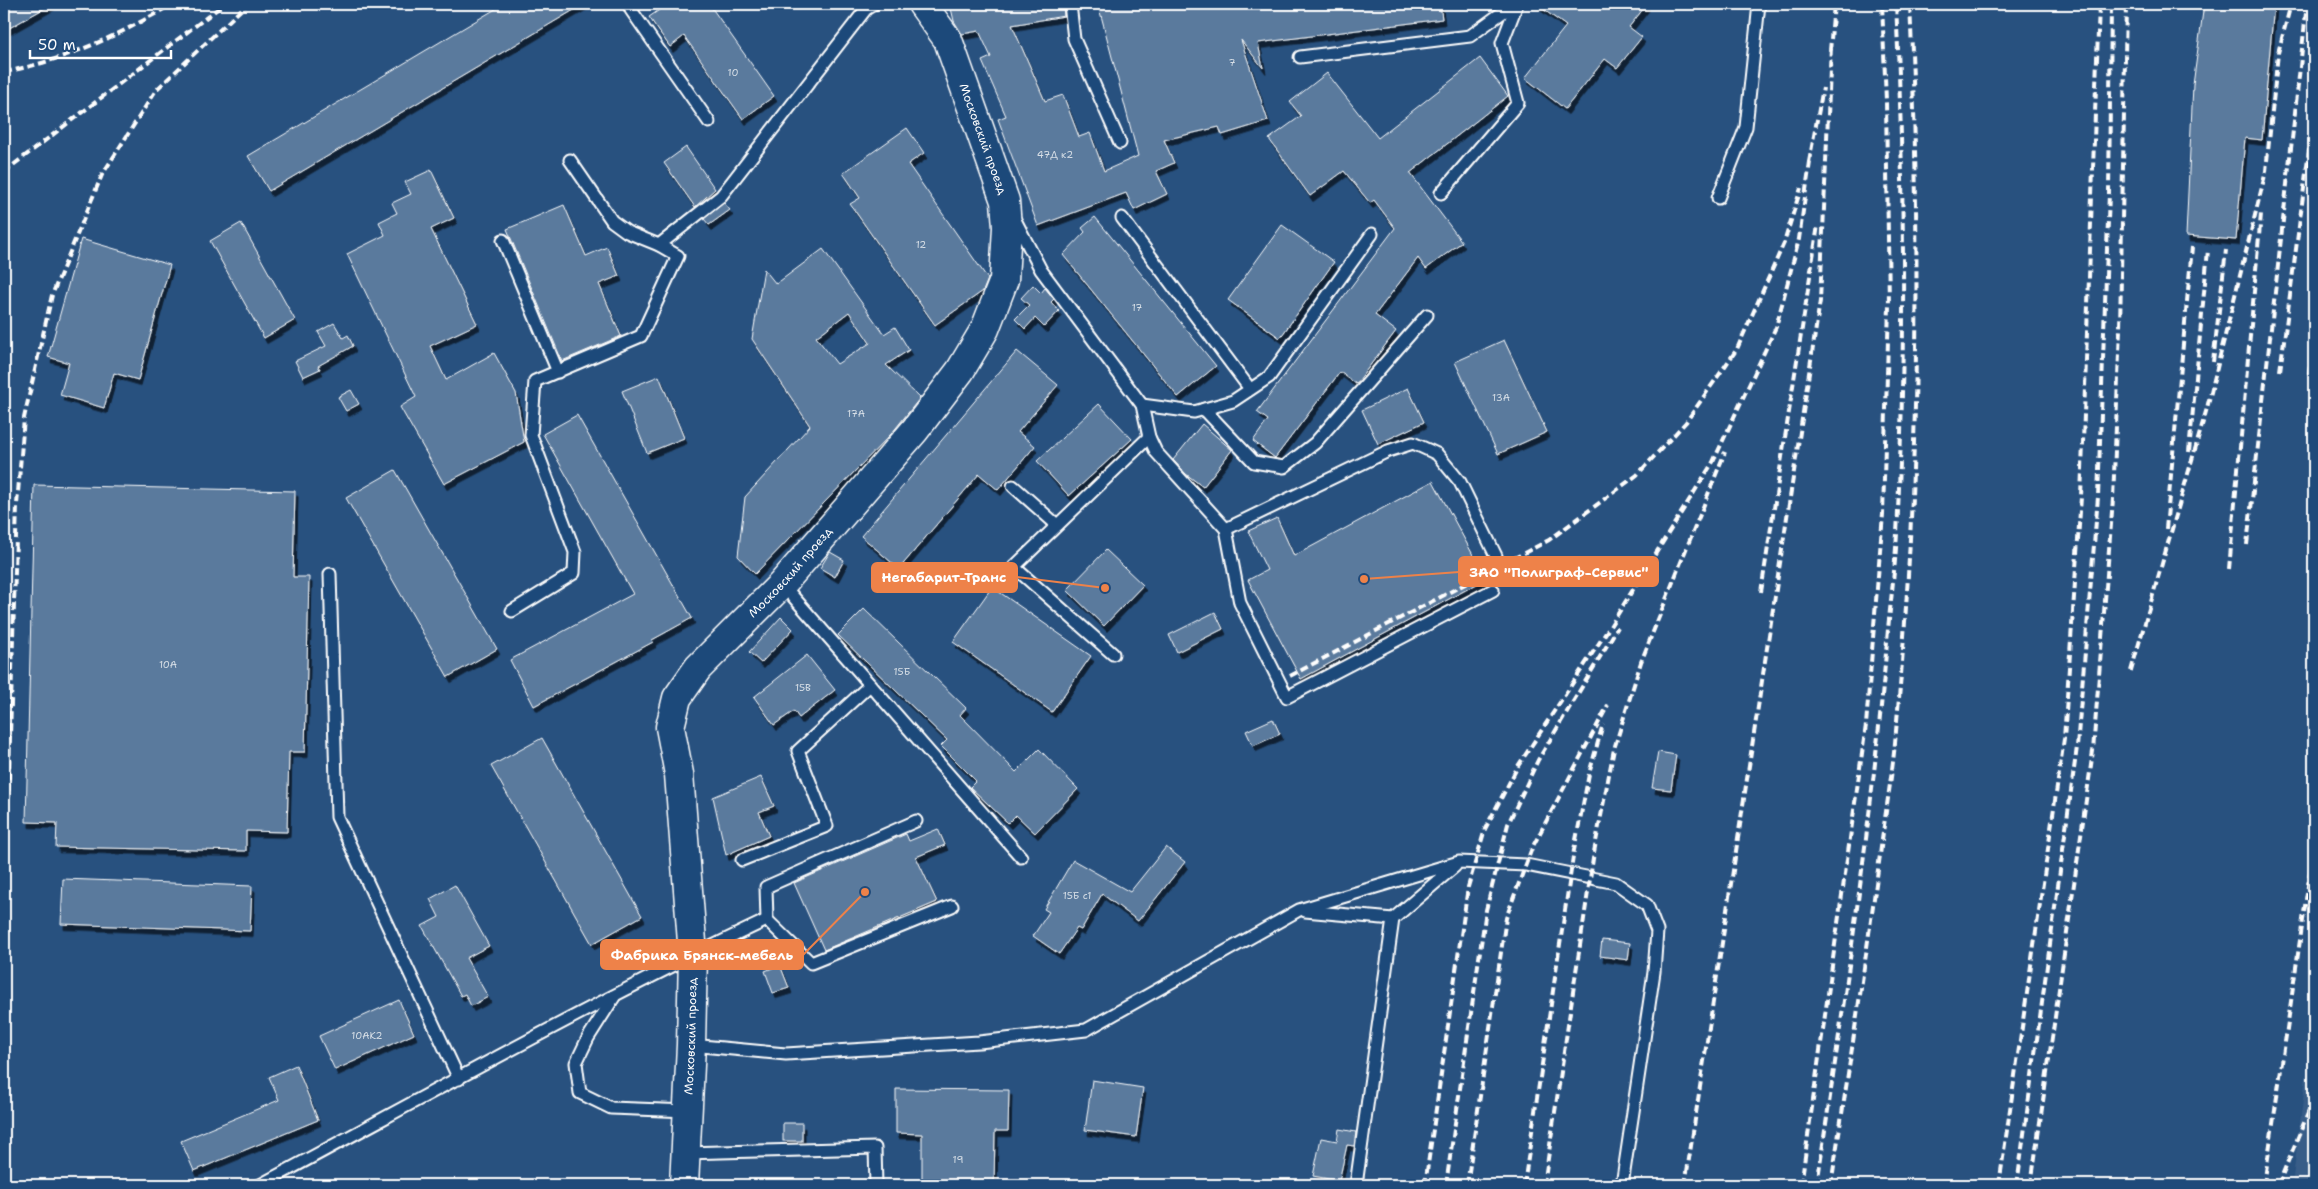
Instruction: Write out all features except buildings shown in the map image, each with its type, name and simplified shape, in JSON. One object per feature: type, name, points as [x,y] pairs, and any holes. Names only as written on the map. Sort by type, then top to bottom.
[{"type":"street","name":"Московский проезд","points":[[684,1185],[691,1045],[693,955],[678,774],[670,727],[677,698],[698,668],[782,584],[915,430],[960,371],[985,329],[1004,280],[1007,227],[1005,201],[948,40],[922,4]]},
{"type":"lane","points":[[636,4],[631,10],[709,122]]},
{"type":"lane","points":[[659,245],[721,196],[866,9],[874,4]]},
{"type":"lane","points":[[1070,4],[1074,38],[1120,143]]},
{"type":"lane","points":[[1300,58],[1470,36],[1516,4]]},
{"type":"lane","points":[[1441,193],[1518,103],[1502,43],[1516,4]]},
{"type":"lane","points":[[1718,198],[1746,127],[1759,4]]},
{"type":"lane","points":[[512,611],[574,572],[575,552],[531,435],[536,381],[641,336],[678,256],[659,245],[627,232],[612,221],[570,160]]},
{"type":"lane","points":[[1005,201],[1041,270],[1142,405],[1149,437],[1156,452],[1226,529],[1240,603],[1287,697],[1493,590]]},
{"type":"lane","points":[[1122,218],[1250,389]]},
{"type":"lane","points":[[1142,405],[1194,412],[1233,401],[1269,377],[1372,234]]},
{"type":"lane","points":[[503,240],[558,372]]},
{"type":"lane","points":[[1204,409],[1254,462],[1284,467],[1315,443],[1427,315]]},
{"type":"lane","points":[[1113,654],[1014,567],[1149,437]]},
{"type":"lane","points":[[1226,529],[1388,450],[1413,443],[1437,454],[1460,482],[1496,556]]},
{"type":"lane","points":[[1013,486],[1057,525]]},
{"type":"lane","points":[[330,574],[337,817],[459,1079]]},
{"type":"lane","points":[[782,584],[1021,857]]},
{"type":"lane","points":[[742,860],[827,826],[798,750],[870,685]]},
{"type":"lane","points":[[916,821],[766,887],[767,920],[811,963],[952,906]]},
{"type":"lane","points":[[1356,1185],[1393,919],[1459,862]]},
{"type":"lane","points":[[691,1045],[786,1054],[979,1042],[1086,1030],[1299,910],[1459,862],[1526,865],[1616,883],[1647,905],[1657,931],[1654,972],[1622,1185]]},
{"type":"lane","points":[[1299,910],[1393,919]]},
{"type":"lane","points":[[260,1185],[693,955],[767,920]]},
{"type":"lane","points":[[615,996],[588,1038],[576,1063],[580,1093],[612,1108],[688,1111]]},
{"type":"lane","points":[[686,1154],[875,1148],[876,1185]]},
{"type":"shaded area","points":[[2314,1015],[2314,1185],[2292,1185]]},
{"type":"railway","points":[[4,72],[48,61],[91,46],[133,26],[172,4]]},
{"type":"railway","points":[[4,172],[224,4]]},
{"type":"railway","points":[[4,935],[17,505],[24,418],[52,295],[102,175],[156,90],[247,4]]},
{"type":"railway","points":[[1830,51],[1834,4]]},
{"type":"railway","points":[[1801,1185],[1866,725],[1883,514],[1889,305],[1886,101],[1882,4]]},
{"type":"railway","points":[[1817,1185],[1866,838],[1882,699],[1897,540],[1901,447],[1903,257],[1901,130],[1896,4]]},
{"type":"railway","points":[[1831,1185],[1891,777],[1904,640],[1916,368],[1916,186],[1910,4]]},
{"type":"railway","points":[[1999,1185],[2064,739],[2081,497],[2099,4]]},
{"type":"railway","points":[[2017,1185],[2077,747],[2098,497],[2109,193],[2111,4]]},
{"type":"railway","points":[[2031,1185],[2093,751],[2113,499],[2120,329],[2126,4]]},
{"type":"railway","points":[[2131,671],[2207,408],[2266,171],[2278,53],[2291,4]]},
{"type":"railway","points":[[2247,545],[2307,4]]},
{"type":"railway","points":[[1685,1185],[1820,301],[1831,46]]},
{"type":"railway","points":[[1809,162],[1823,88]]},
{"type":"railway","points":[[2280,371],[2314,112]]},
{"type":"railway","points":[[1425,1185],[1468,887],[1485,829],[1518,766],[1609,628],[1713,462],[1776,327],[1799,239],[1811,155]]},
{"type":"railway","points":[[1290,676],[1549,540],[1637,475],[1686,422],[1737,349],[1784,243],[1801,188]]},
{"type":"railway","points":[[2229,569],[2261,214]]},
{"type":"railway","points":[[1761,592],[1818,225]]},
{"type":"railway","points":[[2166,529],[2192,247]]},
{"type":"railway","points":[[2189,452],[2208,250]]},
{"type":"railway","points":[[2213,362],[2226,250]]},
{"type":"railway","points":[[2309,375],[2314,330]]},
{"type":"railway","points":[[1544,1185],[1594,852],[1614,749],[1641,662],[1725,452]]},
{"type":"railway","points":[[1446,1185],[1486,910],[1508,824],[1538,760],[1618,627]]},
{"type":"railway","points":[[1467,1185],[1506,918],[1532,848],[1608,705]]},
{"type":"railway","points":[[1524,1185],[1574,850],[1589,774],[1603,724]]},
{"type":"railway","points":[[2264,1185],[2314,845]]},
{"type":"railway","points":[[2278,1185],[2314,1099]]},
{"type":"place","name":"ЗАО \"Полиграф-Сервис\"","points":[[1364,579]]},
{"type":"place","name":"Негабарит-Транс","points":[[1105,588]]},
{"type":"place","name":"Фабрика Брянск-мебель","points":[[865,892]]}]
